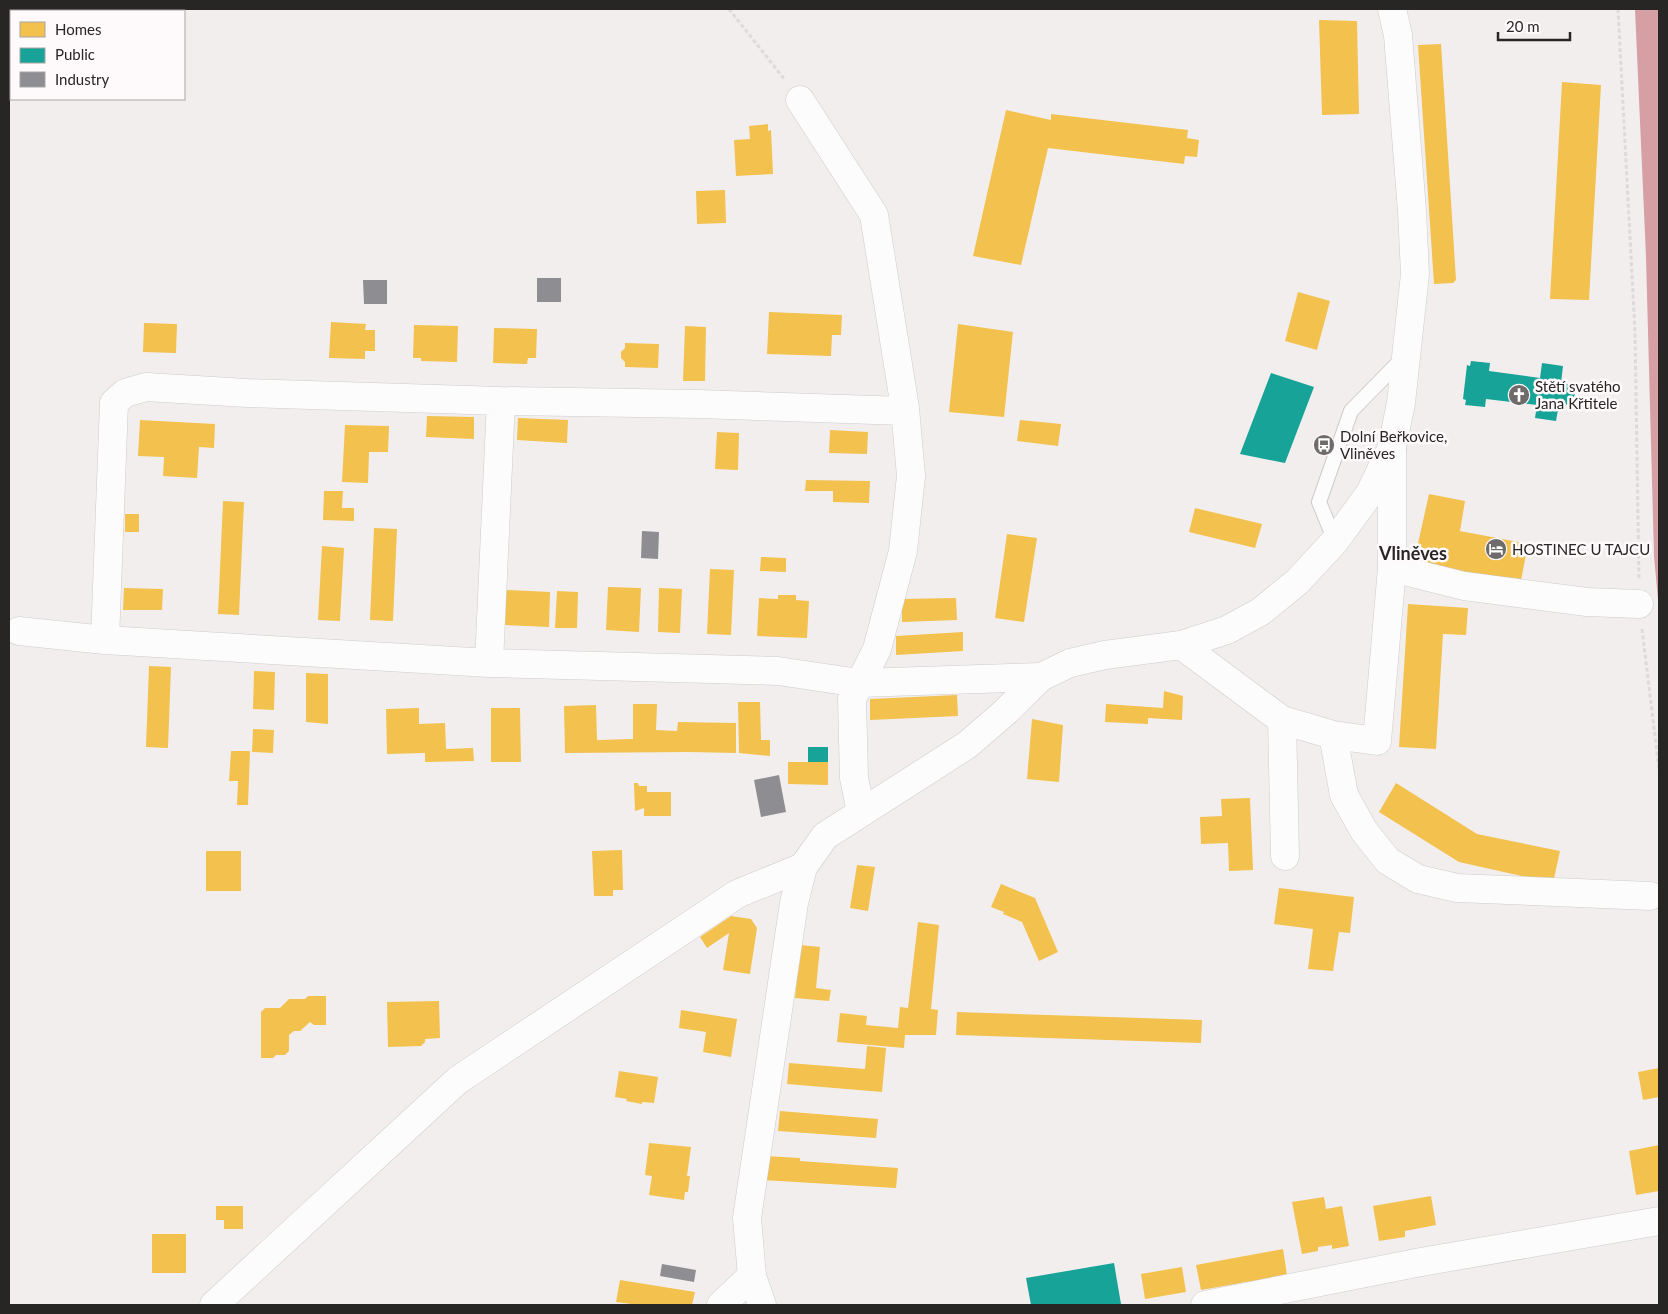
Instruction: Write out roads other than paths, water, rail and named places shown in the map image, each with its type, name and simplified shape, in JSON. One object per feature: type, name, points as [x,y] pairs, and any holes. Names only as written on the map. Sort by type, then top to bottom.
[{"type":"street","points":[[1181,644],[1282,720],[1333,735],[1377,740],[1392,568],[1392,447],[1401,404],[1408,353],[1415,265],[1398,35],[1392,9]]},
{"type":"street","points":[[800,100],[874,216],[905,411],[911,476],[903,551],[877,648],[852,699],[854,778],[861,812]]},
{"type":"street","points":[[106,640],[114,404],[125,393],[146,387],[247,393],[905,411]]},
{"type":"street","points":[[489,663],[501,401]]},
{"type":"street","points":[[762,1305],[752,1276],[747,1218],[794,903],[803,868],[825,836],[967,745],[1003,714],[1041,677],[1070,663],[1105,655],[1181,644],[1227,630],[1260,612],[1297,582],[1335,541],[1370,494],[1392,447]]},
{"type":"street","points":[[1392,568],[1464,586],[1587,602],[1639,604]]},
{"type":"street","points":[[19,631],[106,640],[489,663],[778,671],[860,683],[1041,677]]},
{"type":"street","points":[[1282,720],[1285,856]]},
{"type":"street","points":[[1333,735],[1344,795],[1364,831],[1388,861],[1418,879],[1457,888],[1650,896]]},
{"type":"street","points":[[214,1305],[458,1080],[737,894],[803,868]]},
{"type":"street","points":[[1205,1305],[1421,1262],[1659,1221]]},
{"type":"street","points":[[721,1305],[752,1276]]},
{"type":"lane","points":[[1335,541],[1319,502],[1351,411],[1408,353]]},
{"type":"place","name":"Stětí svatého Jana Křtitele","points":[[1519,395]]},
{"type":"place","name":"Dolní Beřkovice, Vliněves","points":[[1324,445]]},
{"type":"place","name":"HOSTINEC U TAJCU","points":[[1496,549]]},
{"type":"district","name":"Vliněves","points":[[1413,553]]}]
